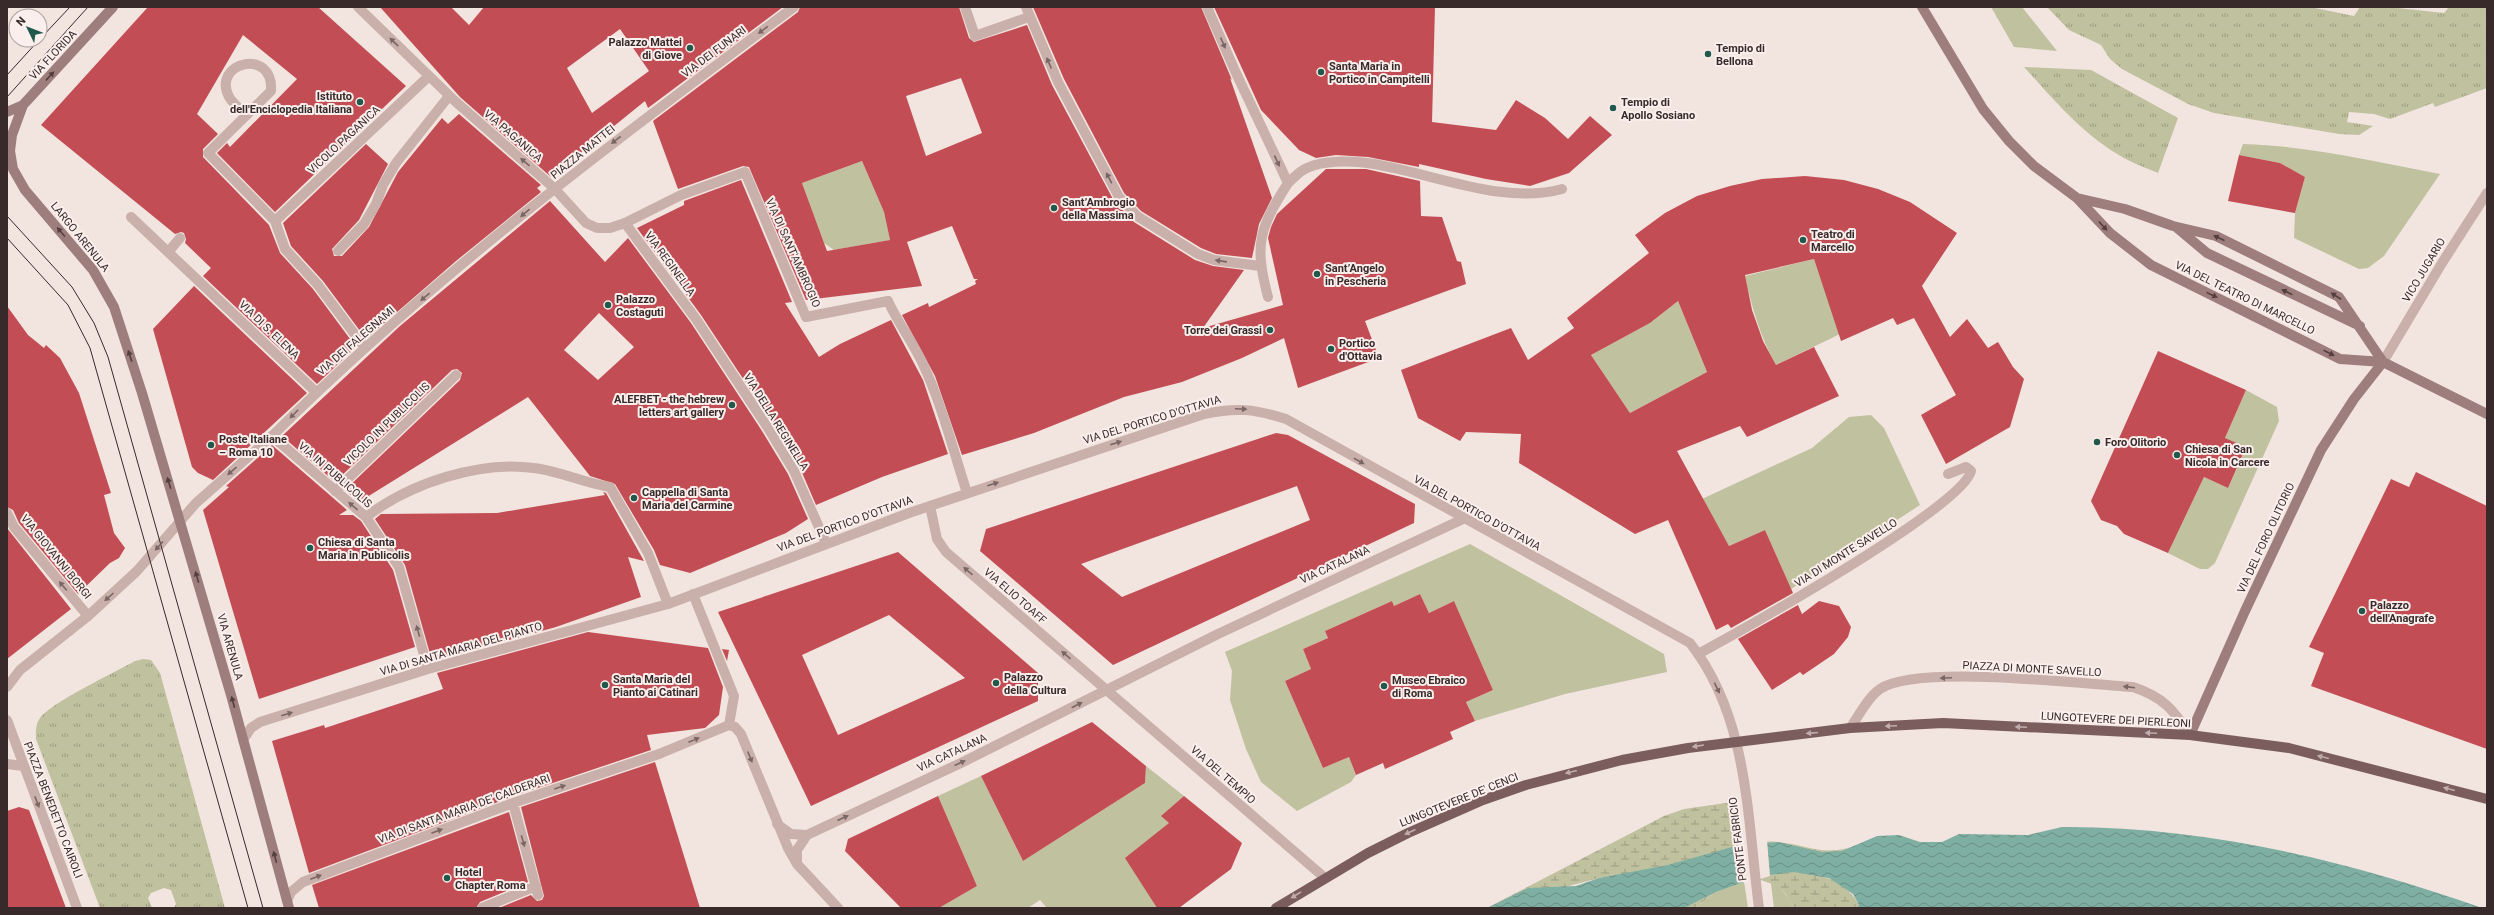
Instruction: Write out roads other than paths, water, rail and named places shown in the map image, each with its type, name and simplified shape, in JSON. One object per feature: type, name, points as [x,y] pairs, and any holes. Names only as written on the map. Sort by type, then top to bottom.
[{"type":"main road","name":"LUNGOTEVERE DEI PIERLEONI","points":[[1737,740],[1850,728],[1944,723],[2190,735],[2289,748],[2487,799]]},
{"type":"main road","name":"LUNGOTEVERE DE' CENCI","points":[[1276,908],[1325,878],[1408,833],[1483,800],[1526,785],[1622,760],[1737,740]]},
{"type":"street","name":"VIA FLORIDA","points":[[15,122],[23,105],[113,7]]},
{"type":"street","name":"VIA PAGANICA","points":[[358,7],[452,99],[554,188]]},
{"type":"street","name":"VIA DEI FUNARI","points":[[647,116],[794,7]]},
{"type":"street","points":[[965,7],[975,36],[1030,17]]},
{"type":"street","points":[[1026,7],[1058,82],[1124,202],[1137,216],[1198,254],[1214,260],[1260,266]]},
{"type":"street","points":[[1208,7],[1236,73],[1288,184]]},
{"type":"street","name":"VIA DEL TEATRO DI MARCELLO","points":[[1922,7],[1972,93],[2019,152],[2077,198],[2110,233],[2151,265],[2340,359],[2383,362]]},
{"type":"street","points":[[247,115],[230,99],[226,91],[226,82],[231,72],[239,65],[246,63],[255,64],[264,69],[271,84],[271,91],[247,115],[208,153],[275,221],[285,249],[322,291],[365,348]]},
{"type":"street","name":"VICOLO PAGANICA","points":[[275,221],[426,73]]},
{"type":"street","points":[[338,251],[364,224],[376,204],[383,185],[396,163],[452,99]]},
{"type":"street","points":[[7,112],[23,105]]},
{"type":"street","name":"PIAZZA MATTEI","points":[[647,116],[554,188],[586,223],[597,228],[610,228],[625,223],[681,195]]},
{"type":"street","name":"LARGO ARENULA","points":[[15,122],[10,151],[16,176],[25,190],[93,270],[107,292],[142,393]]},
{"type":"street","points":[[1268,297],[1260,266],[1261,234],[1271,211],[1288,184],[1306,168],[1343,161],[1382,165],[1473,187],[1530,194],[1562,189]]},
{"type":"street","name":"VIA DI SANT'AMBROGIO","points":[[681,195],[745,172],[806,317],[888,301],[896,320],[922,361],[931,382],[967,493]]},
{"type":"street","name":"VIA DEI FALEGNAMI","points":[[180,521],[196,503],[272,436],[316,392],[365,348],[554,188]]},
{"type":"street","name":"VICO JUGARIO","points":[[2383,362],[2442,263],[2487,193]]},
{"type":"street","name":"VIA DEL TEATRO DI MARCELLO","points":[[2077,198],[2125,209],[2173,226],[2216,236],[2339,297],[2383,362]]},
{"type":"street","name":"VIA DI S. ELENA","points":[[131,217],[206,286],[316,392]]},
{"type":"street","name":"VIA REGINELLA","points":[[625,223],[696,319]]},
{"type":"street","name":"VIA DEL TEATRO DI MARCELLO","points":[[2173,226],[2207,253],[2360,326]]},
{"type":"street","points":[[169,252],[180,238]]},
{"type":"street","name":"VIA DELLA REGINELLA","points":[[696,319],[794,471],[826,543]]},
{"type":"street","points":[[2383,362],[2487,414]]},
{"type":"street","name":"VIA DEL FORO OLITORIO","points":[[2190,735],[2245,612],[2322,450],[2354,399],[2383,362]]},
{"type":"street","name":"VICOLO IN PUBLICOLIS","points":[[335,491],[456,375]]},
{"type":"street","name":"VIA ARENULA","points":[[142,393],[244,740],[288,904]]},
{"type":"street","name":"VIA DEL PORTICO D'OTTAVIA","points":[[693,594],[826,543],[967,493],[1204,414],[1229,408],[1242,408],[1286,420],[1463,519],[1690,642],[1721,695],[1737,740]]},
{"type":"street","name":"VIA IN PUBLICOLIS","points":[[272,436],[366,517],[399,567],[428,669]]},
{"type":"street","points":[[366,517],[382,505],[436,480],[498,466],[535,468],[597,485],[610,487],[648,553],[668,604]]},
{"type":"street","name":"VIA DI MONTE SAVELLO","points":[[1698,654],[1792,600],[1909,528],[1956,493],[1970,478],[1972,471],[1966,467],[1948,474]]},
{"type":"street","name":"VIA ELIO TOAFF","points":[[930,506],[937,539],[946,552],[1106,690]]},
{"type":"street","name":"VIA GIOVANNI BORGI","points":[[7,513],[14,528],[88,616]]},
{"type":"street","name":"VIA CATALANA","points":[[808,835],[961,763],[1218,634],[1463,519]]},
{"type":"street","points":[[7,687],[20,670],[88,616],[137,571],[180,521]]},
{"type":"street","points":[[693,594],[734,696],[730,725],[735,727],[741,734],[776,823],[797,864],[838,908]]},
{"type":"street","name":"VIA DI SANTA MARIA DEL PIANTO","points":[[244,740],[250,728],[260,722],[428,669],[668,604],[693,594]]},
{"type":"street","name":"PIAZZA DI MONTE SAVELLO","points":[[1850,728],[1872,697],[1879,690],[1888,685],[1921,679],[1985,676],[2134,687],[2153,694],[2163,701],[2175,713],[2190,735]]},
{"type":"street","name":"VIA DEL TEMPIO","points":[[1106,690],[1325,878]]},
{"type":"street","name":"PIAZZA BENEDETTO CAIROLI","points":[[7,720],[77,908]]},
{"type":"street","name":"VIA DI SANTA MARIA DE' CALDERARI","points":[[288,904],[291,892],[303,882],[512,803],[659,754],[730,725]]},
{"type":"street","name":"PONTE FABRICIO","points":[[1737,740],[1743,768],[1759,908]]},
{"type":"street","points":[[7,764],[23,766]]},
{"type":"street","points":[[482,908],[537,890],[512,803]]},
{"type":"street","points":[[776,823],[791,834],[808,835]]},
{"type":"street","points":[[797,864],[798,850],[808,835]]},
{"type":"water","points":[[2062,827],[2115,828],[2169,833],[2222,840],[2276,850],[2329,861],[2381,875],[2482,908],[1857,908],[1859,905],[1853,894],[1829,878],[1794,872],[1760,876],[1716,892],[1684,908],[1487,908],[1528,888],[1576,886],[1599,878],[1668,865],[1739,845],[1778,842],[1822,852],[1842,851],[1877,836],[1899,835],[1920,842],[1942,842],[1959,834],[2028,835]]},
{"type":"tram line","points":[[48,30],[70,7]]},
{"type":"tram line","points":[[7,97],[88,7]]},
{"type":"tram line","points":[[7,75],[32,48]]},
{"type":"tram line","points":[[7,216],[72,287],[94,323],[108,357],[263,908]]},
{"type":"tram line","points":[[7,238],[68,305],[90,348],[248,908]]},
{"type":"place","name":"Palazzo Mattei di Giove","points":[[690,48]]},
{"type":"place","name":"Tempio di Bellona","points":[[1708,54]]},
{"type":"place","name":"Santa Maria in Portico in Campitelli","points":[[1321,72]]},
{"type":"place","name":"Istituto dell'Enciclopedia Italiana","points":[[360,102]]},
{"type":"place","name":"Tempio di Apollo Sosiano","points":[[1613,108]]},
{"type":"place","name":"Sant’Ambrogio della Massima","points":[[1054,208]]},
{"type":"place","name":"Teatro di Marcello","points":[[1803,240]]},
{"type":"place","name":"Sant’Angelo in Pescheria","points":[[1317,274]]},
{"type":"place","name":"Palazzo Costaguti","points":[[608,305]]},
{"type":"place","name":"Torre dei Grassi","points":[[1270,330]]},
{"type":"place","name":"Portico d'Ottavia","points":[[1331,349]]},
{"type":"place","name":"ALEFBET - the hebrew letters art gallery","points":[[732,405]]},
{"type":"place","name":"Foro Olitorio","points":[[2097,442]]},
{"type":"place","name":"Poste Italiane – Roma 10","points":[[211,445]]},
{"type":"place","name":"Chiesa di San Nicola in Carcere","points":[[2177,455]]},
{"type":"place","name":"Cappella di Santa Maria del Carmine","points":[[634,498]]},
{"type":"place","name":"Chiesa di Santa Maria in Publicolis","points":[[310,548]]},
{"type":"place","name":"Palazzo dell'Anagrafe","points":[[2362,611]]},
{"type":"place","name":"Palazzo della Cultura","points":[[996,683]]},
{"type":"place","name":"Santa Maria del Pianto ai Catinari","points":[[605,685]]},
{"type":"place","name":"Museo Ebraico di Roma","points":[[1384,686]]},
{"type":"place","name":"Hotel Chapter Roma","points":[[447,878]]}]
